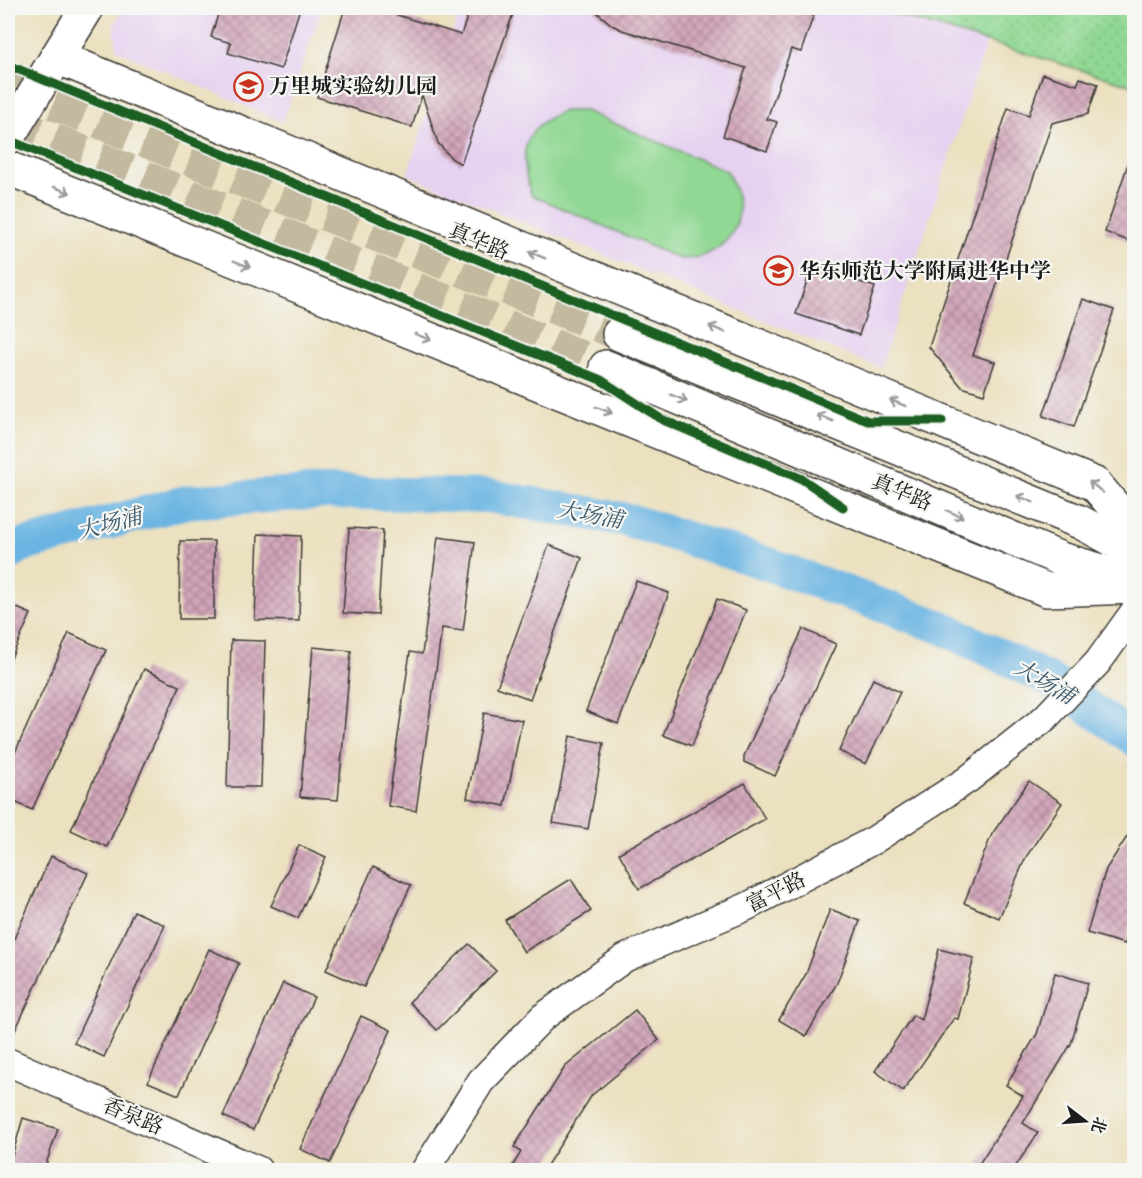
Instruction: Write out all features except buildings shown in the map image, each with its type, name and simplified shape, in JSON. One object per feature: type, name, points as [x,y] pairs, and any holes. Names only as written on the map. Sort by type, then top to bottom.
[{"type":"main road","points":[[8,137],[87,8]]},
{"type":"main road","points":[[57,57],[1095,484],[1134,531]]},
{"type":"main road","points":[[8,168],[1047,590],[1134,587]]},
{"type":"main road","name":"真华路","points":[[619,334],[1080,522],[1134,551]]},
{"type":"main road","name":"真华路","points":[[606,367],[1061,559],[1134,581]]},
{"type":"street","name":"富平路","points":[[425,1170],[481,1081],[543,1017],[625,958],[746,907],[874,840],[967,780],[1045,718],[1098,662],[1134,612]]},
{"type":"street","name":"香泉路","points":[[8,1062],[258,1170]]},
{"type":"shaded area","name":"万里城实验幼儿园","points":[[124,8],[322,8],[283,122],[117,50],[114,25]]},
{"type":"shaded area","name":"华东师范大学附属进华中学","points":[[409,8],[874,8],[987,41],[881,368],[407,175],[457,20]]},
{"type":"green space","points":[[874,8],[1134,8],[1134,86]]},
{"type":"green space","points":[[564,111],[585,111],[727,171],[738,202],[738,214],[730,236],[713,251],[703,256],[680,259],[531,195],[525,167],[526,144],[531,134],[539,126]]},
{"type":"waterway","name":"大场浦","points":[[8,555],[20,546],[186,502],[324,492],[488,496],[628,520],[768,564],[941,627],[1048,679],[1134,739]]},
{"type":"tunnel","points":[[8,85],[619,334]]},
{"type":"tunnel","points":[[8,121],[606,367]]},
{"type":"cycle path","points":[[8,65],[868,421],[942,421]]},
{"type":"cycle path","points":[[8,140],[601,380],[661,419],[802,479],[843,507]]},
{"type":"place","name":"万里城实验幼儿园","points":[[248,86]]},
{"type":"place","name":"华东师范大学附属进华中学","points":[[778,271]]}]
